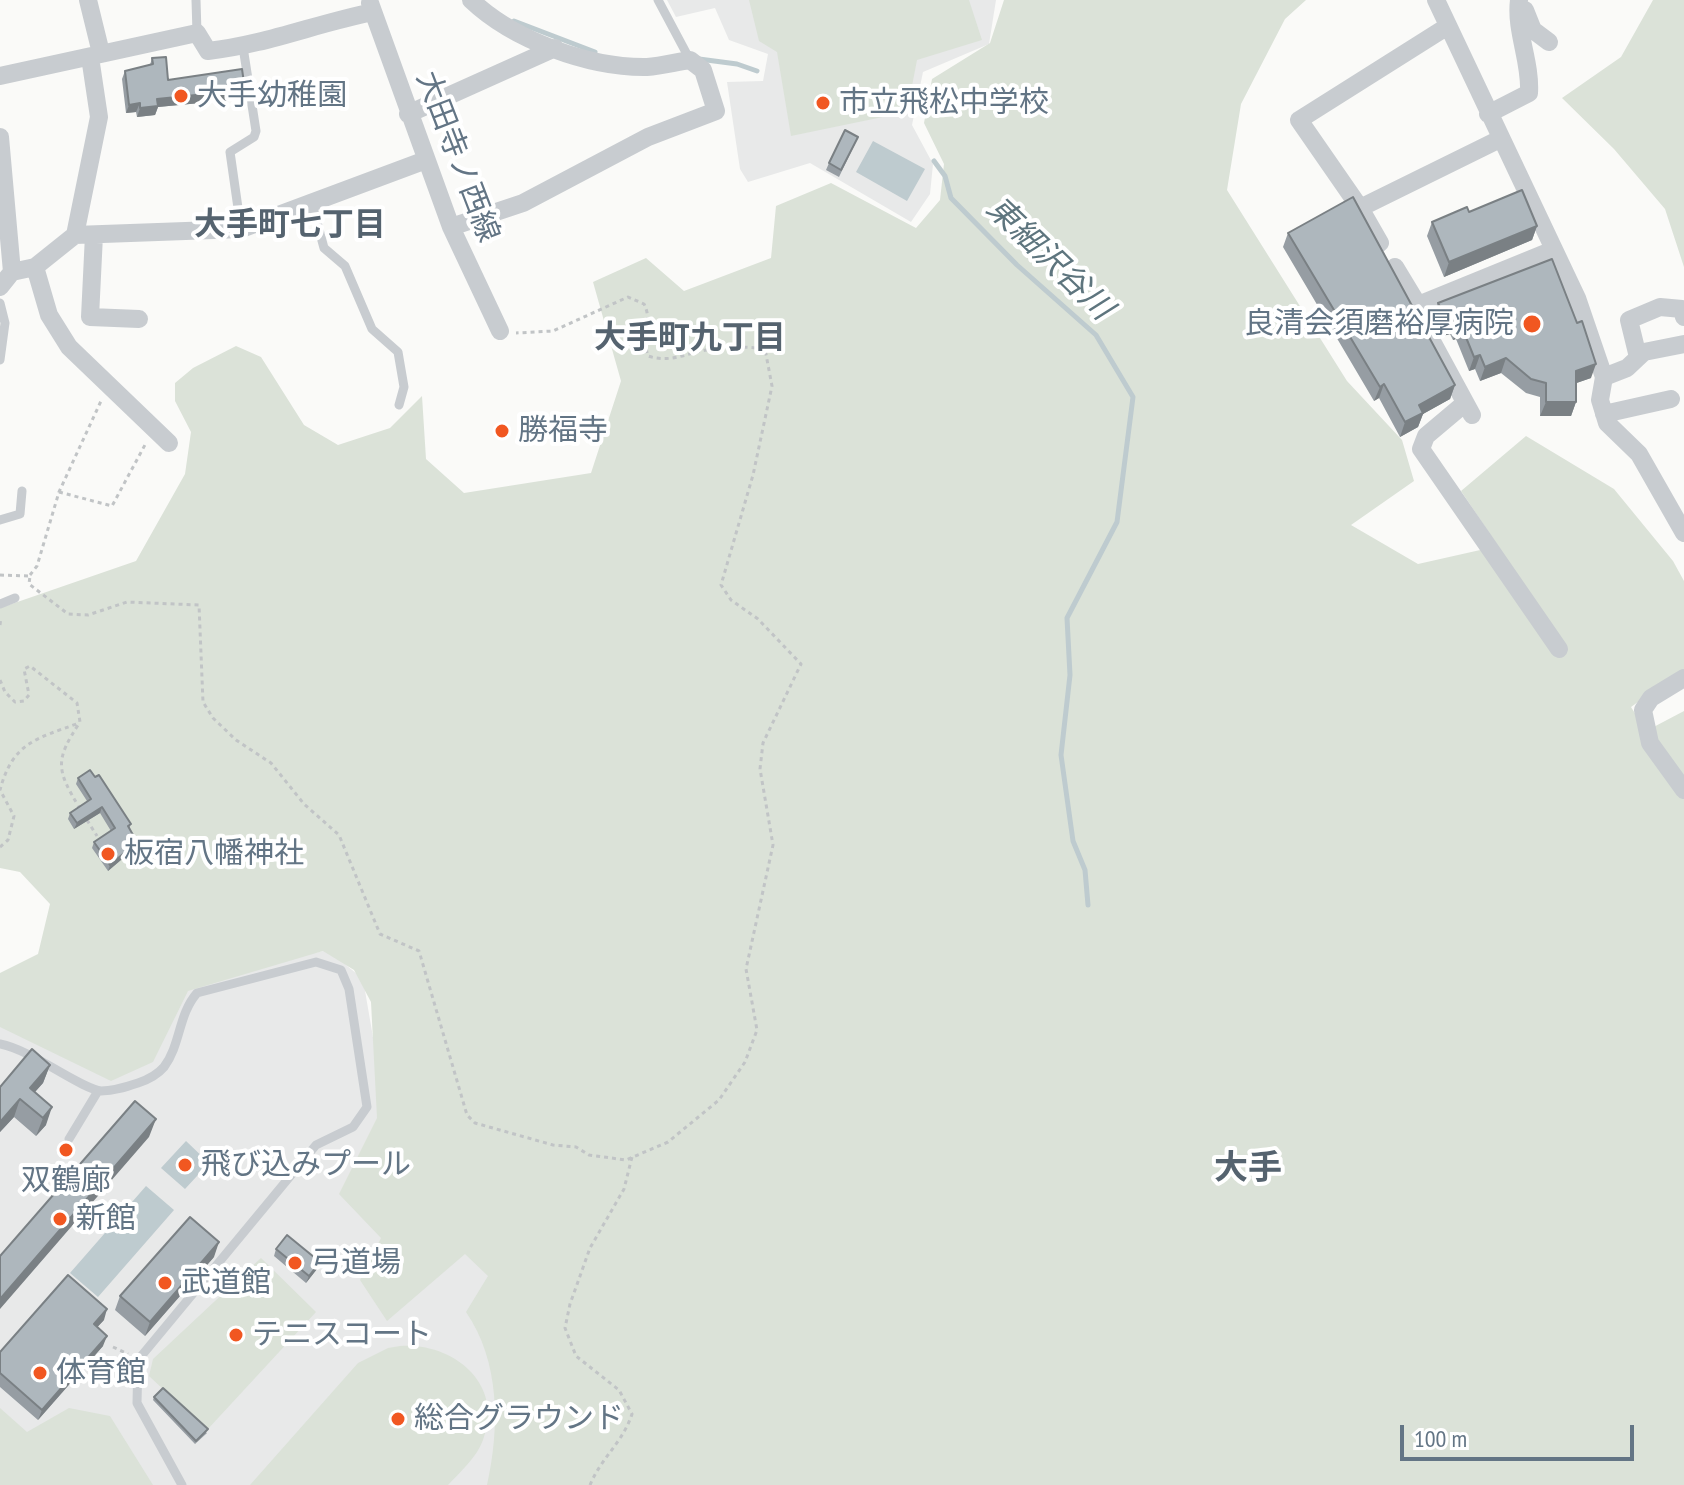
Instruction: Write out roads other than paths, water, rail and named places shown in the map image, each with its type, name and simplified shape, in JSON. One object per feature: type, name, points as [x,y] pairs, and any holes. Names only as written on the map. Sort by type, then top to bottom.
[{"type":"street","points":[[88,0],[99,117],[85,235],[90,317],[139,319]]},
{"type":"street","points":[[451,227],[523,203],[648,137],[716,111],[703,70],[687,54],[648,67],[611,64],[555,48],[490,18],[471,0]]},
{"type":"street","points":[[1436,0],[1577,298],[1604,377],[1600,400],[1607,423],[1639,454],[1684,533]]},
{"type":"street","points":[[1488,114],[1529,93],[1530,70],[1517,14],[1520,0]]},
{"type":"street","points":[[1520,0],[1533,30],[1549,42]]},
{"type":"street","points":[[0,76],[197,33],[208,51],[243,47],[375,5]]},
{"type":"street","name":"大田寺ノ西線","points":[[375,5],[408,114],[451,227],[500,331]]},
{"type":"street","points":[[1380,243],[1360,208],[1299,120],[1448,26]]},
{"type":"street","points":[[408,114],[555,48]]},
{"type":"street","points":[[0,137],[6,280],[35,267],[85,235],[241,229],[426,160]]},
{"type":"street","points":[[1360,208],[1500,139]]},
{"type":"street","points":[[1418,305],[1553,250]]},
{"type":"street","points":[[35,267],[49,315],[69,347],[169,443]]},
{"type":"street","points":[[1395,267],[1418,305],[1421,321],[1468,409],[1426,436],[1421,449],[1559,649]]},
{"type":"street","points":[[1638,357],[1629,320],[1660,307],[1682,309],[1684,317]]},
{"type":"street","points":[[1604,377],[1627,368],[1644,352],[1684,344]]},
{"type":"street","points":[[1604,414],[1671,399]]},
{"type":"street","points":[[1684,678],[1651,698],[1643,710],[1650,743],[1684,790]]},
{"type":"lane","points":[[196,0],[197,33]]},
{"type":"lane","points":[[658,0],[687,54]]},
{"type":"lane","points":[[241,229],[230,152],[254,137],[256,131],[243,47]]},
{"type":"lane","points":[[312,204],[324,248],[345,266],[372,329],[398,352],[404,387],[399,405]]},
{"type":"lane","points":[[0,303],[5,323],[0,360]]},
{"type":"lane","points":[[0,520],[20,514],[22,491]]},
{"type":"lane","points":[[0,604],[15,598]]},
{"type":"lane","points":[[0,1044],[21,1048],[98,1091],[146,1080],[163,1069],[174,1048],[186,1006],[197,993],[316,962],[341,970],[349,989],[367,1107],[353,1127],[316,1145],[138,1360],[137,1403],[182,1485]]},
{"type":"lane","points":[[69,1139],[98,1091]]},
{"type":"waterway","name":"東細沢谷川","points":[[514,21],[595,52]]},
{"type":"waterway","name":"東細沢谷川","points":[[699,59],[737,64],[757,71]]},
{"type":"waterway","name":"東細沢谷川","points":[[934,161],[945,176],[951,198],[1017,265],[1096,335],[1133,397],[1117,522],[1067,618],[1070,675],[1061,755],[1073,841],[1085,870],[1088,905]]},
{"type":"place","name":"大手幼稚園","points":[[181,96]]},
{"type":"place","name":"市立飛松中学校","points":[[823,103]]},
{"type":"place","name":"良清会須磨裕厚病院","points":[[1532,324]]},
{"type":"place","name":"勝福寺","points":[[502,431]]},
{"type":"place","name":"板宿八幡神社","points":[[108,854]]},
{"type":"place","name":"双鶴廊","points":[[66,1150]]},
{"type":"place","name":"飛び込みプール","points":[[185,1165]]},
{"type":"place","name":"新館","points":[[60,1219]]},
{"type":"place","name":"弓道場","points":[[295,1263]]},
{"type":"place","name":"武道館","points":[[165,1283]]},
{"type":"place","name":"テニスコート","points":[[236,1335]]},
{"type":"place","name":"体育館","points":[[40,1373]]},
{"type":"place","name":"総合グラウンド","points":[[398,1419]]},
{"type":"district","name":"大手町七丁目","points":[[290,226]]},
{"type":"district","name":"大手町九丁目","points":[[690,339]]},
{"type":"district","name":"大手","points":[[1248,1169]]}]
